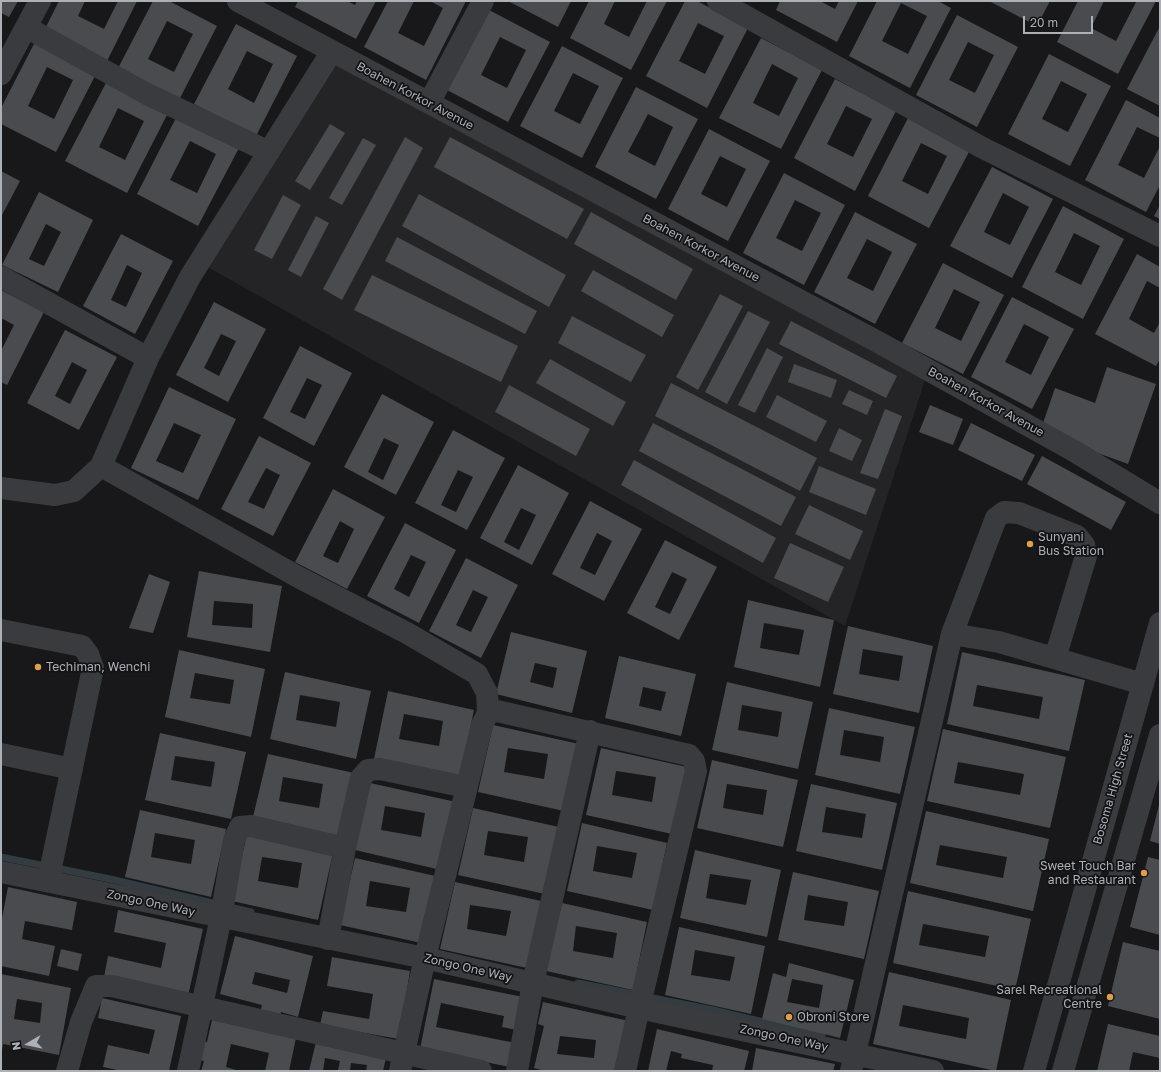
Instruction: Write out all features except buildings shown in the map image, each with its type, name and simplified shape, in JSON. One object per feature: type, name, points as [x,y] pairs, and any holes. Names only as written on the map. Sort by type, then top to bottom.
[{"type":"street","points":[[1,74],[40,1]]},
{"type":"street","name":"Boahen Korkor Avenue","points":[[238,1],[878,342],[1074,452],[1160,503]]},
{"type":"street","points":[[429,103],[483,1]]},
{"type":"street","points":[[718,1],[982,147],[1160,236]]},
{"type":"street","points":[[26,27],[147,94],[269,152]]},
{"type":"street","points":[[1,488],[55,495],[74,491],[101,466],[148,358],[190,277],[332,51]]},
{"type":"street","points":[[1,277],[148,358]]},
{"type":"street","points":[[101,466],[300,578],[407,633],[477,674],[487,693],[488,713],[482,725],[466,787],[402,1061]]},
{"type":"street","points":[[853,1062],[952,634],[996,518],[1004,512],[1019,513],[1077,536],[1084,545],[1086,556],[1056,658]]},
{"type":"street","name":"Bosoma High Street","points":[[1034,1071],[1160,623]]},
{"type":"street","points":[[1,630],[82,646],[88,654],[92,668],[48,882]]},
{"type":"street","points":[[952,634],[999,642],[1143,684]]},
{"type":"street","points":[[488,713],[497,711],[505,712],[590,731],[689,755],[694,761],[696,771],[625,1071]]},
{"type":"street","points":[[517,1071],[533,983],[590,731]]},
{"type":"street","points":[[1063,1071],[1160,735]]},
{"type":"street","points":[[1,754],[72,769]]},
{"type":"street","points":[[328,939],[345,848],[361,778],[368,770],[380,769],[466,787]]},
{"type":"street","points":[[188,1071],[220,917],[234,840],[240,827],[251,826],[345,848]]},
{"type":"street","name":"Zongo One Way","points":[[1,872],[425,958],[639,1008],[853,1062],[933,1071]]},
{"type":"street","points":[[67,1071],[81,1022],[96,986],[126,988],[402,1061],[481,1071]]},
{"type":"shaded area","points":[[333,55],[925,380],[845,626],[190,257]]},
{"type":"waterway","points":[[1,857],[110,879],[251,912]]},
{"type":"waterway","points":[[578,983],[713,1010],[822,1036]]},
{"type":"place","name":"Sunyani Bus Station","points":[[1030,544]]},
{"type":"place","name":"Techiman, Wenchi","points":[[38,667]]},
{"type":"place","name":"Sweet Touch Bar and Restaurant","points":[[1144,873]]},
{"type":"place","name":"Sarel Recreational Centre","points":[[1110,997]]},
{"type":"place","name":"Obroni Store","points":[[789,1017]]}]
